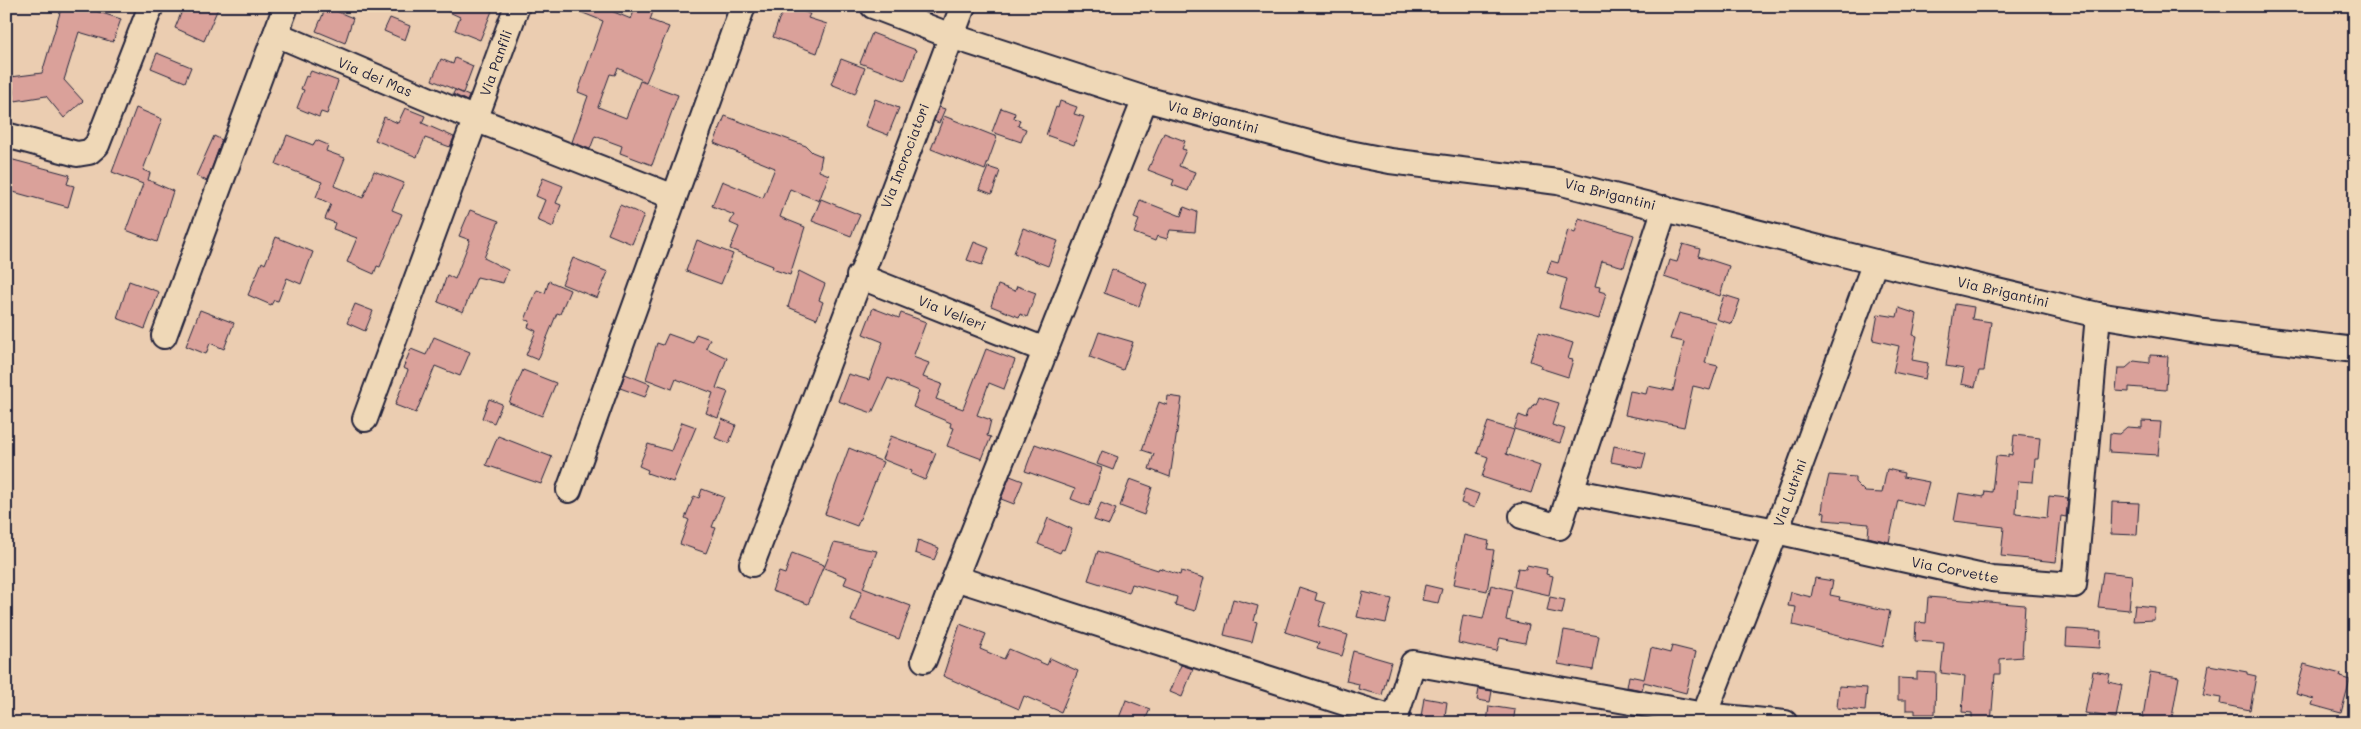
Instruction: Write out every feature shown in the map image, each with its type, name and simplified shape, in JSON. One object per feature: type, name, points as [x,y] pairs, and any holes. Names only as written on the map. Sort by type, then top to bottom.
[{"type":"street","points":[[6,135],[77,154],[89,152],[97,145],[151,6]]},
{"type":"street","points":[[164,336],[286,6]]},
{"type":"street","name":"Via Panfili","points":[[364,419],[517,6]]},
{"type":"street","points":[[569,490],[743,6]]},
{"type":"street","name":"Via Brigantini","points":[[874,6],[951,36],[1144,99],[1339,151],[1390,161],[1558,182],[1875,262],[2098,315],[2204,332],[2355,350]]},
{"type":"street","name":"Via Incrociatori","points":[[752,564],[859,276],[963,6]]},
{"type":"street","name":"Via dei Mas","points":[[276,34],[475,119],[674,197]]},
{"type":"street","points":[[924,660],[1144,99]]},
{"type":"street","points":[[1522,516],[1559,528],[1665,208]]},
{"type":"street","name":"Via Lutrini","points":[[1703,719],[1776,531],[1875,262]]},
{"type":"street","name":"Via Velieri","points":[[859,276],[1045,350]]},
{"type":"street","name":"Via Corvette","points":[[1571,491],[1776,531],[1992,579],[2074,585],[2098,315]]},
{"type":"street","points":[[956,578],[1395,719],[1413,663],[1703,719],[1785,723]]},
{"type":"building","points":[[62,6],[90,6],[89,9],[121,19],[113,42],[79,32],[64,80],[83,101],[64,118],[46,96],[15,101],[11,77],[42,73]]},
{"type":"building","points":[[184,6],[219,6],[204,41],[175,28]]},
{"type":"building","points":[[436,6],[479,6],[492,11],[480,40],[455,30],[460,17]]},
{"type":"building","points":[[580,6],[599,6],[631,19],[636,6],[655,6],[650,20],[669,27],[646,82],[618,68],[615,75],[610,74],[598,107],[626,118],[640,81],[678,95],[652,165],[620,153],[622,146],[595,136],[590,149],[572,142],[588,96],[578,92],[603,21],[578,11]]},
{"type":"building","points":[[326,7],[353,18],[345,43],[316,31]]},
{"type":"building","points":[[793,8],[810,14],[808,18],[827,24],[817,53],[773,37],[783,13]]},
{"type":"building","points":[[390,18],[410,26],[405,40],[384,31]]},
{"type":"building","points":[[872,33],[916,50],[905,80],[860,63]]},
{"type":"building","points":[[157,53],[191,67],[185,82],[151,68]]},
{"type":"building","points":[[455,58],[473,66],[463,93],[432,80],[441,59],[453,64]]},
{"type":"building","points":[[841,59],[865,68],[855,94],[831,84]]},
{"type":"building","points":[[311,71],[338,81],[327,114],[321,112],[319,117],[297,108],[304,90],[301,89],[306,76],[308,77]]},
{"type":"building","points":[[455,90],[469,96],[467,101],[453,94]]},
{"type":"building","points":[[875,99],[899,108],[888,135],[865,126]]},
{"type":"building","points":[[1060,101],[1077,107],[1074,114],[1084,117],[1074,145],[1046,135]]},
{"type":"building","points":[[939,107],[945,109],[939,123],[934,121]]},
{"type":"building","points":[[136,108],[162,119],[143,170],[150,173],[148,180],[173,191],[157,242],[126,230],[143,184],[112,172]]},
{"type":"building","points":[[405,108],[425,116],[422,123],[454,137],[450,147],[425,138],[417,157],[375,140],[384,117],[398,123]]},
{"type":"building","points":[[1001,108],[1015,113],[1014,118],[1020,120],[1018,126],[1026,129],[1021,142],[992,132]]},
{"type":"building","points":[[725,116],[806,146],[812,152],[822,156],[819,171],[829,175],[819,201],[790,189],[780,217],[805,227],[790,275],[772,269],[773,266],[730,249],[739,227],[730,223],[734,215],[712,206],[722,181],[763,198],[775,168],[714,143]]},
{"type":"building","points":[[944,116],[997,137],[985,170],[931,149]]},
{"type":"building","points":[[1164,133],[1185,141],[1182,149],[1186,150],[1179,166],[1195,172],[1188,191],[1172,185],[1174,180],[1148,170]]},
{"type":"building","points":[[287,135],[313,145],[316,140],[328,145],[326,151],[345,158],[334,186],[363,198],[374,171],[404,183],[392,210],[402,214],[380,267],[377,266],[374,274],[347,262],[357,238],[333,229],[335,223],[325,219],[331,204],[316,197],[322,182],[276,164]]},
{"type":"building","points":[[214,136],[222,140],[207,181],[196,176]]},
{"type":"building","points":[[6,158],[70,175],[67,184],[74,186],[68,207],[6,190]]},
{"type":"building","points":[[988,167],[1000,171],[992,194],[979,189]]},
{"type":"building","points":[[543,178],[563,186],[556,203],[561,205],[553,227],[537,220],[545,200],[536,196]]},
{"type":"building","points":[[821,199],[860,215],[851,236],[812,221]]},
{"type":"building","points":[[1140,200],[1181,216],[1184,207],[1197,212],[1195,232],[1170,230],[1167,239],[1157,236],[1155,241],[1134,233],[1139,220],[1134,218]]},
{"type":"building","points":[[620,205],[644,215],[632,244],[608,234]]},
{"type":"building","points":[[470,210],[499,221],[484,258],[508,270],[503,283],[477,277],[463,312],[438,302],[447,275],[455,279],[470,240],[459,236]]},
{"type":"building","points":[[1579,218],[1634,235],[1624,267],[1602,261],[1595,286],[1600,287],[1599,291],[1606,293],[1599,319],[1559,308],[1567,279],[1547,273],[1551,261],[1558,263],[1568,230],[1575,233]]},
{"type":"building","points":[[1023,228],[1058,241],[1048,266],[1014,253]]},
{"type":"building","points":[[276,237],[313,252],[301,284],[287,278],[278,301],[274,300],[271,305],[248,295],[262,262],[265,264]]},
{"type":"building","points":[[697,240],[733,254],[721,284],[686,271]]},
{"type":"building","points":[[974,242],[989,248],[982,265],[967,260]]},
{"type":"building","points":[[1683,244],[1700,249],[1698,256],[1729,266],[1720,296],[1664,277],[1669,260],[1677,262]]},
{"type":"building","points":[[573,258],[608,272],[597,298],[562,284]]},
{"type":"building","points":[[1112,269],[1147,284],[1139,306],[1104,293]]},
{"type":"building","points":[[799,271],[825,284],[819,300],[823,302],[817,319],[788,307]]},
{"type":"building","points":[[129,281],[159,292],[145,329],[117,318]]},
{"type":"building","points":[[549,281],[570,290],[560,314],[557,313],[538,360],[526,355],[536,331],[528,327],[530,321],[525,320],[537,290],[545,293]]},
{"type":"building","points":[[998,285],[1015,291],[1017,286],[1036,293],[1027,317],[1020,314],[1019,317],[991,306]]},
{"type":"building","points":[[1724,295],[1740,300],[1732,324],[1716,319]]},
{"type":"building","points":[[355,304],[373,311],[365,331],[347,323]]},
{"type":"building","points":[[1955,304],[1974,307],[1972,319],[1991,322],[1984,371],[1979,371],[1975,387],[1961,384],[1964,369],[1946,366]]},
{"type":"building","points":[[873,308],[899,318],[901,313],[926,322],[913,357],[929,363],[923,377],[942,384],[936,399],[963,409],[986,349],[1015,360],[1004,389],[989,383],[977,415],[991,420],[987,436],[991,437],[982,459],[947,446],[954,428],[950,427],[951,423],[913,407],[919,391],[888,378],[872,413],[838,401],[848,374],[869,380],[883,342],[863,334]]},
{"type":"building","points":[[1899,308],[1917,314],[1913,335],[1917,336],[1912,360],[1928,363],[1925,379],[1893,372],[1899,346],[1873,340],[1878,314],[1897,317]]},
{"type":"building","points":[[200,310],[234,323],[224,349],[210,343],[206,354],[186,346]]},
{"type":"building","points":[[1679,313],[1715,322],[1705,363],[1718,366],[1710,390],[1693,386],[1684,427],[1625,415],[1630,391],[1646,394],[1648,386],[1673,391],[1684,342],[1670,339]]},
{"type":"building","points":[[1099,332],[1133,342],[1123,370],[1090,357]]},
{"type":"building","points":[[1539,332],[1573,343],[1568,359],[1573,360],[1568,377],[1540,368],[1541,365],[1530,361]]},
{"type":"building","points":[[668,334],[693,343],[696,334],[710,339],[706,348],[727,358],[716,388],[728,392],[718,418],[706,413],[713,393],[676,379],[672,389],[646,379],[657,343],[663,345]]},
{"type":"building","points":[[434,337],[470,352],[460,376],[435,366],[416,413],[395,405],[408,370],[403,368],[411,349],[426,355]]},
{"type":"building","points":[[2150,355],[2168,356],[2166,390],[2129,387],[2129,392],[2116,391],[2118,368],[2126,368],[2134,361],[2150,363]]},
{"type":"building","points":[[523,370],[556,383],[542,416],[509,403]]},
{"type":"building","points":[[625,374],[650,384],[645,397],[620,388]]},
{"type":"building","points":[[1168,396],[1182,398],[1170,477],[1149,469],[1154,454],[1142,450],[1159,402],[1167,405]]},
{"type":"building","points":[[1539,397],[1559,403],[1552,425],[1565,429],[1560,443],[1514,429],[1519,415],[1527,418],[1530,409],[1532,409],[1534,404],[1536,405]]},
{"type":"building","points":[[489,399],[502,404],[494,423],[482,418]]},
{"type":"building","points":[[722,419],[736,425],[729,443],[715,438]]},
{"type":"building","points":[[2142,421],[2161,422],[2158,455],[2109,452],[2110,433],[2119,434],[2127,427],[2142,428]]},
{"type":"building","points":[[682,422],[696,427],[673,482],[647,473],[648,470],[639,466],[648,444],[671,451]]},
{"type":"building","points":[[1488,422],[1514,430],[1506,454],[1540,466],[1531,493],[1482,477],[1488,457],[1477,453]]},
{"type":"building","points":[[2014,435],[2040,438],[2038,459],[2035,459],[2033,482],[2018,481],[2016,514],[2047,518],[2049,496],[2068,498],[2066,517],[2061,516],[2056,562],[2001,556],[2004,527],[1954,521],[1959,493],[1984,497],[1985,491],[1992,492],[1996,456],[2008,457],[2008,454],[2012,455]]},
{"type":"building","points":[[498,436],[552,457],[541,484],[486,465]]},
{"type":"building","points":[[891,436],[936,453],[925,480],[911,474],[912,471],[882,459]]},
{"type":"building","points":[[1035,444],[1102,468],[1089,506],[1071,499],[1075,489],[1025,471]]},
{"type":"building","points":[[1614,446],[1646,453],[1642,468],[1611,462]]},
{"type":"building","points":[[849,448],[883,462],[857,526],[825,514]]},
{"type":"building","points":[[1102,451],[1118,457],[1113,470],[1097,464]]},
{"type":"building","points":[[1887,469],[1904,473],[1903,477],[1929,482],[1923,506],[1898,500],[1889,542],[1868,537],[1869,524],[1824,520],[1825,513],[1822,512],[1829,475],[1855,477],[1855,482],[1865,492],[1882,493]]},
{"type":"building","points":[[1010,476],[1023,481],[1014,504],[1001,499]]},
{"type":"building","points":[[1130,479],[1152,487],[1144,515],[1120,506]]},
{"type":"building","points":[[702,489],[724,497],[712,527],[716,528],[706,553],[680,544],[689,520],[685,518],[694,496],[699,498]]},
{"type":"building","points":[[1465,489],[1479,494],[1474,508],[1461,503]]},
{"type":"building","points":[[2112,502],[2139,503],[2137,535],[2111,534]]},
{"type":"building","points":[[1101,503],[1116,509],[1109,525],[1094,520]]},
{"type":"building","points":[[1048,518],[1072,529],[1064,550],[1062,549],[1060,553],[1038,544]]},
{"type":"building","points":[[1464,535],[1489,541],[1487,549],[1494,550],[1487,591],[1454,584]]},
{"type":"building","points":[[918,540],[939,548],[934,560],[915,553]]},
{"type":"building","points":[[834,543],[877,551],[863,588],[911,606],[899,639],[851,621],[862,591],[844,584],[847,577],[824,568]]},
{"type":"building","points":[[1098,551],[1158,570],[1159,568],[1180,575],[1181,571],[1204,578],[1195,611],[1175,605],[1177,597],[1132,584],[1129,593],[1088,580]]},
{"type":"building","points":[[792,553],[824,565],[808,604],[772,591],[779,572],[785,574]]},
{"type":"building","points":[[1527,565],[1547,569],[1546,574],[1553,576],[1549,595],[1514,587],[1518,568],[1526,569]]},
{"type":"building","points":[[2103,572],[2132,575],[2129,610],[2098,607]]},
{"type":"building","points":[[1815,578],[1833,581],[1830,595],[1840,597],[1839,600],[1890,611],[1883,647],[1793,625],[1796,607],[1788,606],[1791,592],[1811,597]]},
{"type":"building","points":[[1425,585],[1442,589],[1438,603],[1422,600]]},
{"type":"building","points":[[1491,585],[1512,590],[1506,620],[1529,625],[1525,643],[1500,638],[1497,651],[1458,643],[1463,615],[1483,619]]},
{"type":"building","points":[[1299,587],[1317,593],[1315,600],[1325,603],[1318,626],[1348,635],[1342,656],[1317,649],[1319,643],[1285,632]]},
{"type":"building","points":[[1363,592],[1392,599],[1386,623],[1357,617]]},
{"type":"building","points":[[1550,597],[1565,600],[1562,614],[1547,611]]},
{"type":"building","points":[[1928,597],[2025,605],[2022,657],[2000,659],[2000,674],[1995,674],[1991,723],[1972,723],[1972,713],[1962,712],[1965,676],[1941,673],[1944,643],[1915,641],[1916,622],[1926,623]]},
{"type":"building","points":[[1233,599],[1258,606],[1254,621],[1257,622],[1252,642],[1224,635]]},
{"type":"building","points":[[2135,605],[2155,607],[2154,620],[2133,621]]},
{"type":"building","points":[[960,624],[986,634],[980,649],[1004,659],[1009,649],[1047,665],[1050,658],[1078,671],[1061,712],[1024,696],[1019,709],[943,676]]},
{"type":"building","points":[[2067,629],[2101,631],[2100,648],[2066,646]]},
{"type":"building","points":[[1564,630],[1599,636],[1593,670],[1558,664]]},
{"type":"building","points":[[1672,646],[1696,652],[1686,693],[1644,682],[1642,690],[1627,687],[1629,676],[1644,679],[1651,648],[1670,653]]},
{"type":"building","points":[[1353,651],[1391,662],[1382,695],[1358,689],[1359,684],[1346,681]]},
{"type":"building","points":[[2304,664],[2341,674],[2340,677],[2350,680],[2341,713],[2312,705],[2314,699],[2296,694]]},
{"type":"building","points":[[1181,665],[1193,669],[1182,697],[1170,692]]},
{"type":"building","points":[[2209,665],[2247,672],[2247,674],[2256,676],[2250,710],[2220,704],[2221,698],[2203,695]]},
{"type":"building","points":[[2093,671],[2110,674],[2108,682],[2122,685],[2116,718],[2085,713]]},
{"type":"building","points":[[1917,672],[1936,673],[1935,714],[1915,714],[1915,710],[1906,710],[1906,700],[1898,700],[1898,678],[1917,679]]},
{"type":"building","points":[[2150,672],[2179,677],[2171,723],[2142,723]]},
{"type":"building","points":[[1839,686],[1867,688],[1865,711],[1837,708]]},
{"type":"building","points":[[1479,689],[1492,691],[1490,702],[1477,700]]},
{"type":"building","points":[[1424,698],[1447,702],[1444,723],[1420,723]]},
{"type":"building","points":[[1126,700],[1150,709],[1144,723],[1117,723]]},
{"type":"building","points":[[1489,706],[1515,710],[1513,723],[1487,723]]}]
